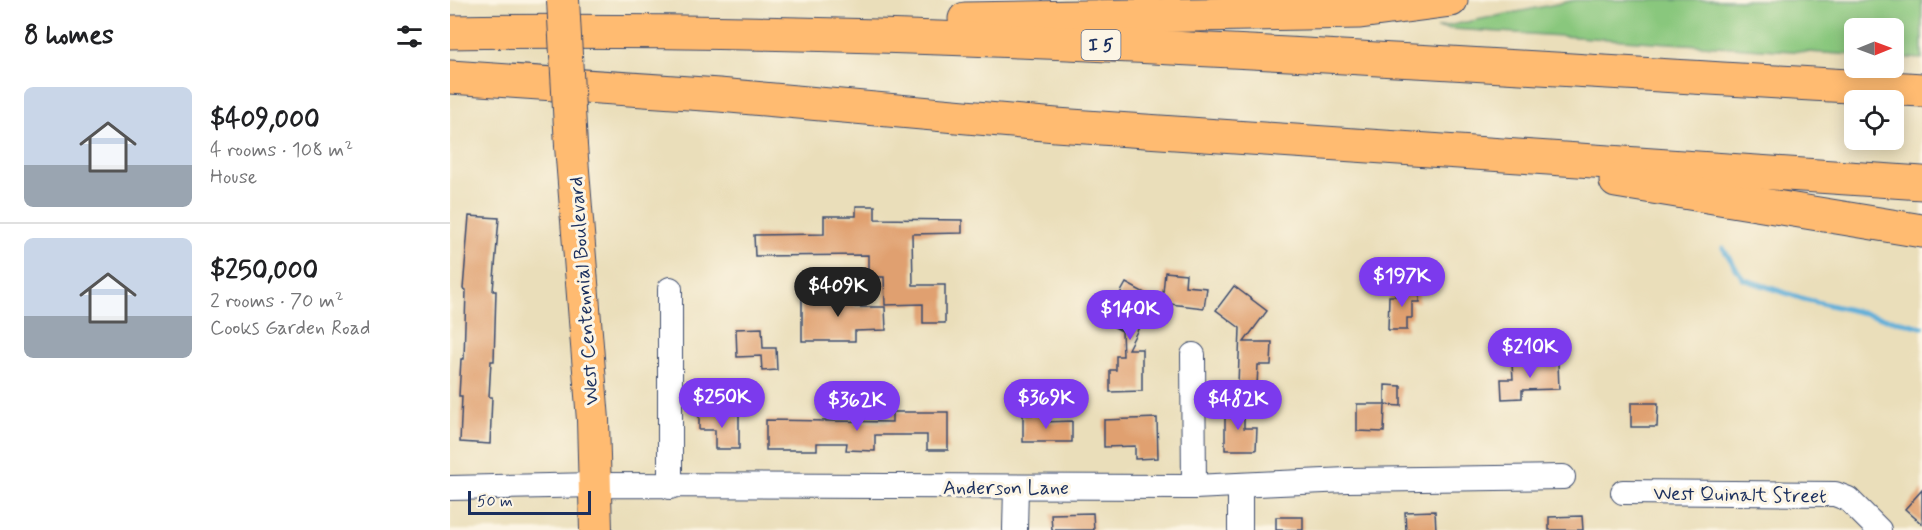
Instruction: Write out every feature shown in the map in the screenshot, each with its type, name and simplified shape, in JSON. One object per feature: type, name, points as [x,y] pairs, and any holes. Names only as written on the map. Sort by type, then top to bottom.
[{"type":"highway","points":[[776,34],[825,21],[1360,12],[1451,0]]},
{"type":"highway","name":"I 5","points":[[450,32],[776,34],[1254,52],[1922,90]]},
{"type":"highway","points":[[450,77],[719,95],[1068,126],[1922,183]]},
{"type":"highway","points":[[1455,153],[1922,231]]},
{"type":"main road","name":"West Centennial Boulevard","points":[[563,0],[571,146],[596,485],[596,530]]},
{"type":"street","points":[[670,289],[670,486]]},
{"type":"street","points":[[1193,355],[1194,487]]},
{"type":"street","name":"Anderson Lane","points":[[450,488],[596,485],[1194,487],[1347,480],[1563,477]]},
{"type":"street","points":[[1240,485],[1240,530]]},
{"type":"street","points":[[1015,530],[1016,487]]},
{"type":"street","name":"West Quinalt Street","points":[[1623,492],[1835,494],[1848,499],[1879,530]]},
{"type":"green space","points":[[1576,0],[1922,0],[1922,59],[1904,58],[1904,18],[1844,18],[1844,54],[1437,28]]},
{"type":"building","points":[[856,206],[875,206],[875,219],[962,220],[962,233],[912,234],[913,285],[945,285],[945,323],[923,323],[923,304],[885,305],[884,277],[868,277],[868,255],[755,256],[754,235],[824,234],[824,216],[856,216]]},
{"type":"building","points":[[469,216],[499,218],[493,291],[496,291],[494,361],[491,361],[489,397],[492,397],[490,444],[460,442],[462,396],[459,396],[461,359],[464,359],[466,290],[463,289]]},
{"type":"building","points":[[1165,272],[1186,274],[1185,286],[1207,288],[1204,308],[1162,303]]},
{"type":"building","points":[[1126,283],[1154,298],[1128,349],[1142,349],[1142,391],[1110,392],[1110,370],[1116,370],[1116,356],[1123,356],[1122,331],[1114,327],[1125,306],[1116,301]]},
{"type":"building","points":[[1234,286],[1267,311],[1244,342],[1272,342],[1271,365],[1258,365],[1257,386],[1238,385],[1240,328],[1216,310]]},
{"type":"building","points":[[1397,288],[1419,288],[1419,302],[1412,302],[1412,318],[1407,318],[1407,330],[1388,330],[1389,296],[1397,296]]},
{"type":"building","points":[[802,295],[855,295],[855,307],[885,307],[886,330],[855,331],[855,341],[802,341]]},
{"type":"building","points":[[762,328],[763,348],[776,348],[777,370],[762,371],[761,356],[737,357],[736,329]]},
{"type":"building","points":[[1558,363],[1559,389],[1522,390],[1522,398],[1502,399],[1501,379],[1513,379],[1512,364]]},
{"type":"building","points":[[1385,385],[1401,386],[1401,406],[1385,405],[1384,432],[1357,431],[1357,404],[1385,404]]},
{"type":"building","points":[[1631,403],[1658,403],[1657,427],[1631,427]]},
{"type":"building","points":[[1225,406],[1244,406],[1244,428],[1257,428],[1256,450],[1225,450]]},
{"type":"building","points":[[892,412],[948,412],[948,450],[927,450],[927,435],[875,435],[875,451],[846,450],[847,443],[817,443],[817,450],[766,450],[766,420],[892,422]]},
{"type":"building","points":[[699,413],[739,413],[739,449],[715,449],[715,430],[699,430]]},
{"type":"building","points":[[1023,415],[1044,415],[1044,422],[1072,421],[1072,442],[1023,442]]},
{"type":"building","points":[[1157,418],[1158,458],[1135,459],[1135,446],[1104,447],[1104,420]]},
{"type":"building","points":[[1922,490],[1922,524],[1905,509]]},
{"type":"building","points":[[1435,511],[1436,530],[1406,530],[1405,512]]},
{"type":"building","points":[[1093,513],[1094,530],[1052,530],[1051,514]]},
{"type":"building","points":[[1582,516],[1583,530],[1549,530],[1549,517]]},
{"type":"building","points":[[1276,517],[1303,517],[1303,530],[1276,530]]},
{"type":"waterway","points":[[1723,248],[1743,279],[1804,299],[1922,327]]}]
